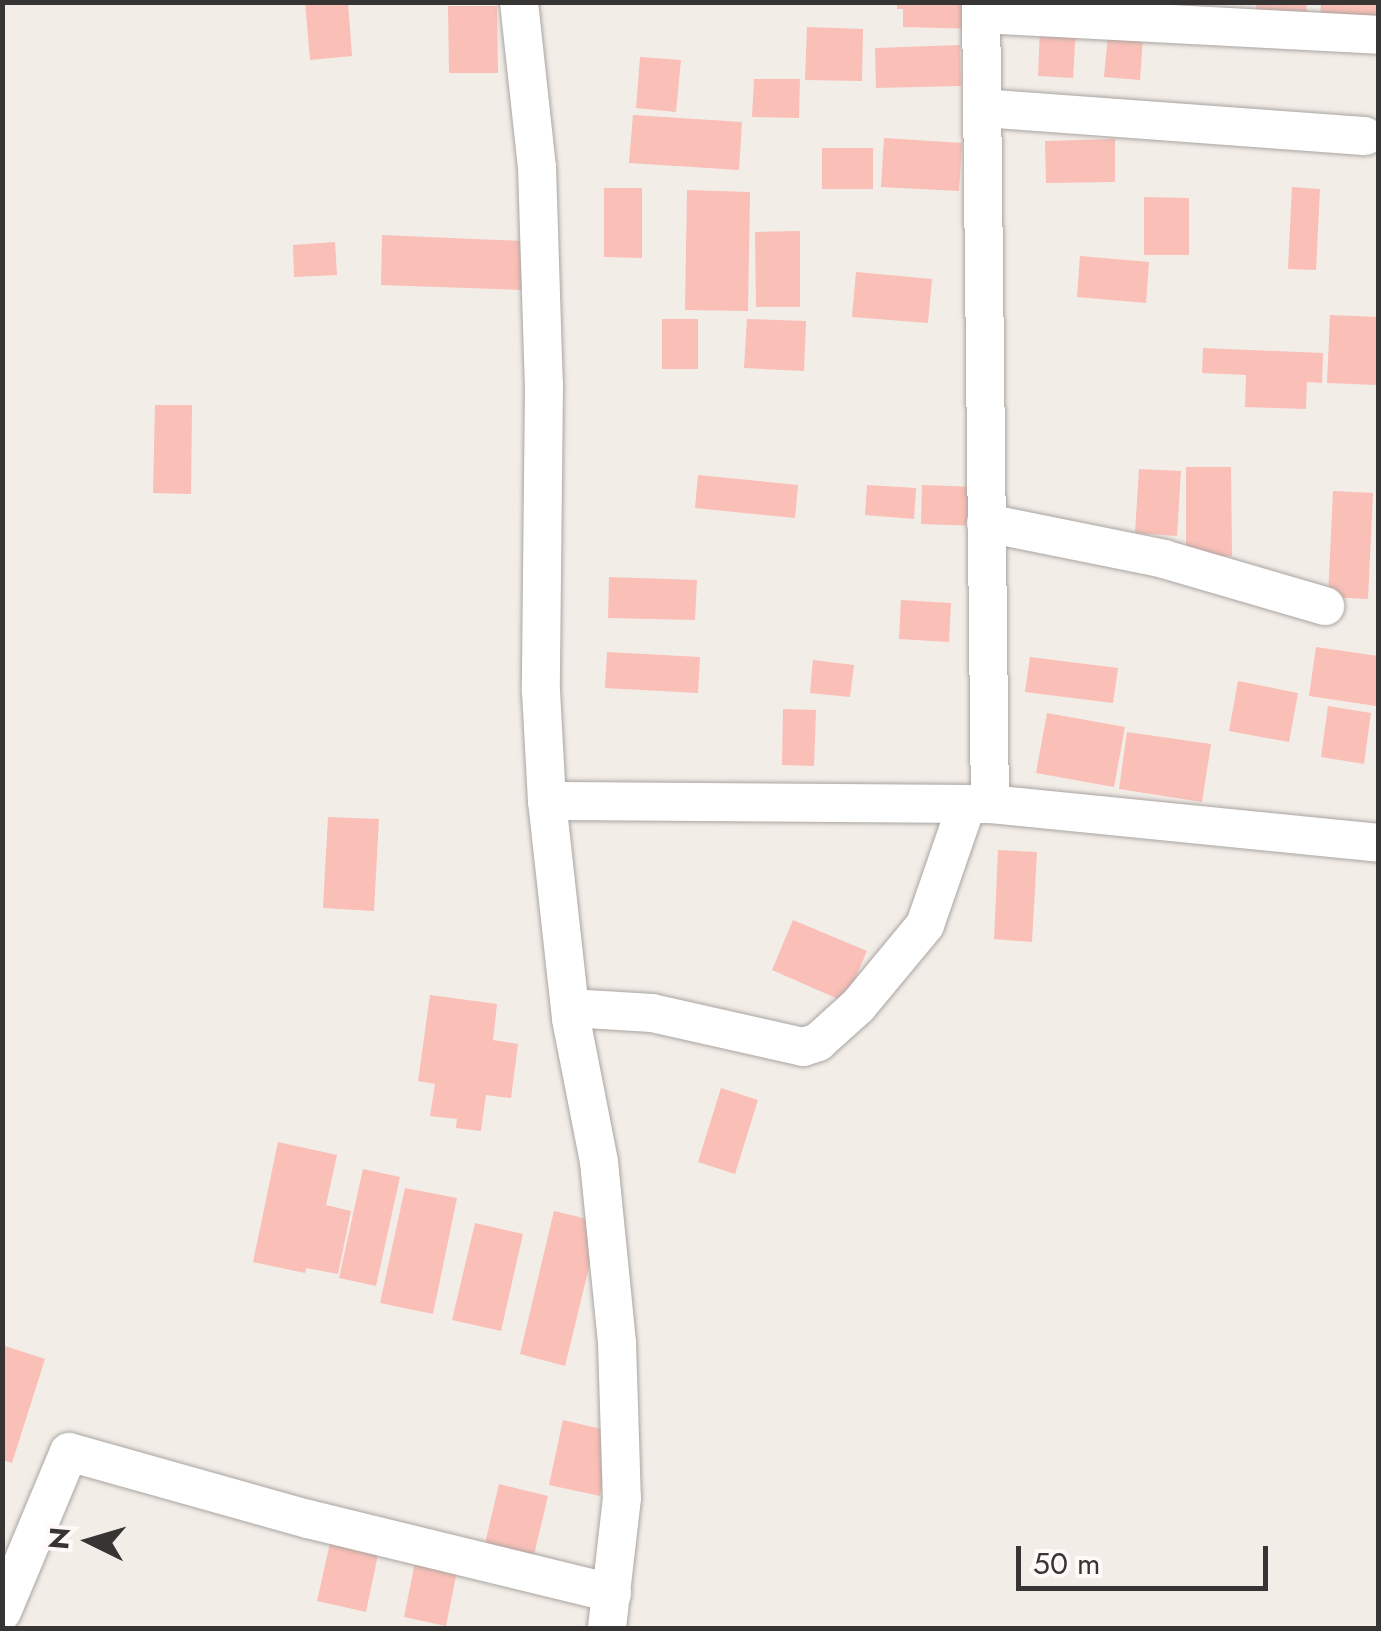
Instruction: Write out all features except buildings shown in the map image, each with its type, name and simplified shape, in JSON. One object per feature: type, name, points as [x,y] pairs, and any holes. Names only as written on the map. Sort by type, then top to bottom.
[{"type":"street","points":[[2,1612],[69,1452],[308,1518],[610,1610],[622,1498],[617,1343],[599,1162],[570,1008],[547,800],[541,690],[544,384],[538,187],[518,2]]},
{"type":"street","points":[[570,1008],[652,1013],[803,1047],[818,1042],[858,1006],[925,925],[978,804],[986,522],[981,8],[1378,35]]},
{"type":"street","points":[[982,108],[1366,136]]},
{"type":"street","points":[[986,522],[1164,559],[1325,606]]},
{"type":"street","points":[[547,800],[978,804],[1378,843]]}]
